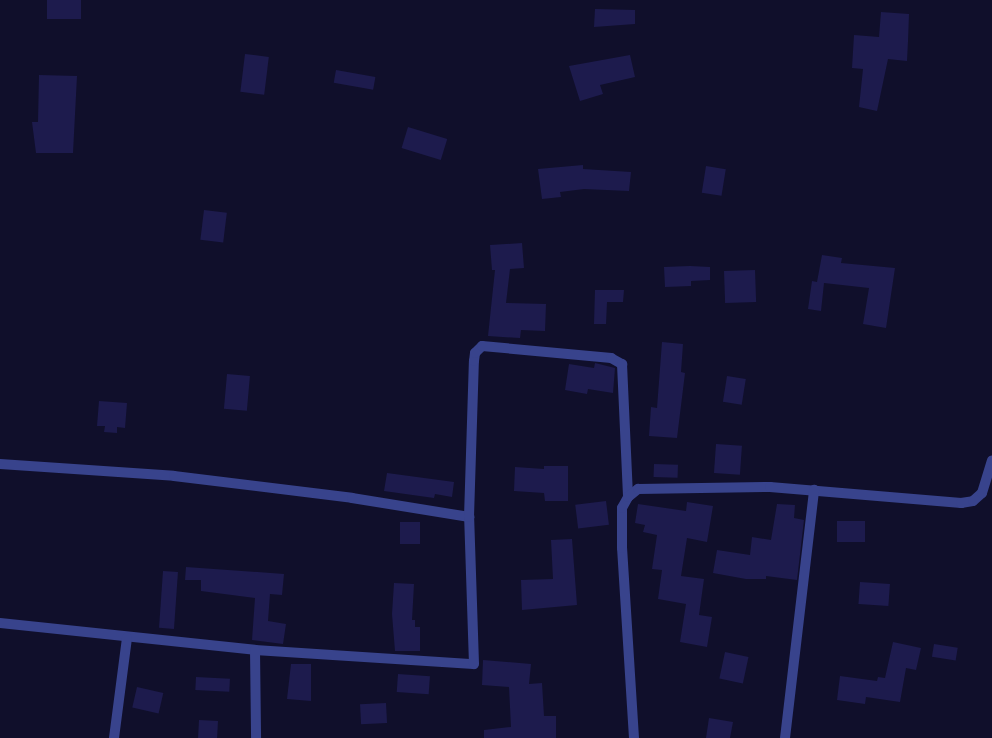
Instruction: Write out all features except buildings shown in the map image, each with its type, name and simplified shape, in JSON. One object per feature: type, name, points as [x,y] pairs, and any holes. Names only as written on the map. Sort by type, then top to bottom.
[{"type":"street","points":[[0,623],[255,650],[474,664],[469,517],[474,361],[475,353],[482,346],[611,358],[622,364],[628,497]]},
{"type":"street","points":[[634,738],[622,548],[622,508],[628,497],[638,490],[770,487],[961,503],[973,501],[982,493],[992,461]]},
{"type":"street","points":[[0,464],[174,476],[352,498],[469,517]]},
{"type":"street","points":[[785,738],[814,490]]},
{"type":"street","points":[[114,738],[128,638]]},
{"type":"street","points":[[255,650],[256,738]]}]
